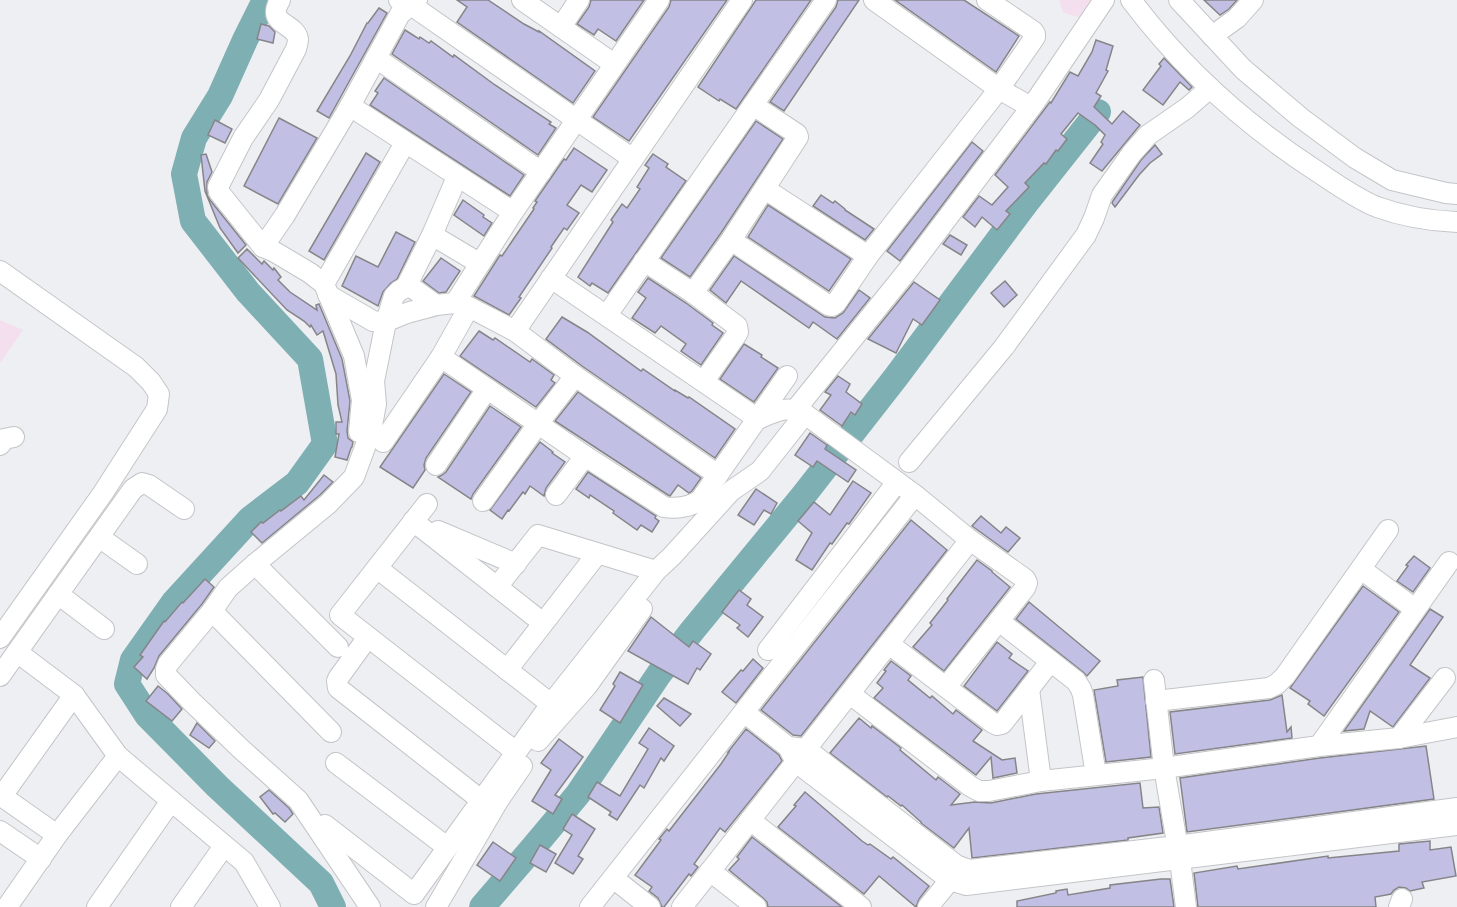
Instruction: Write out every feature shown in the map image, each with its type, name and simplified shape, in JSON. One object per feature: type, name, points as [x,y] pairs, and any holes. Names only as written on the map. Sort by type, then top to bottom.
[{"type":"street","points":[[280,0],[276,11],[278,19],[296,33],[298,40],[296,49],[269,100],[243,138],[218,187],[219,192],[263,248],[273,251],[310,273],[326,290],[373,321],[386,322],[405,314],[454,305]]},
{"type":"street","points":[[522,0],[614,64]]},
{"type":"street","points":[[561,27],[579,0]]},
{"type":"street","points":[[383,442],[441,357],[454,305],[479,263],[659,0]]},
{"type":"street","points":[[515,331],[742,0]]},
{"type":"street","points":[[607,315],[826,0]]},
{"type":"street","points":[[874,0],[999,89],[1030,107]]},
{"type":"street","points":[[731,240],[828,305],[832,306],[836,303],[868,256],[999,89],[1035,37],[1034,31],[987,0]]},
{"type":"street","points":[[325,825],[414,894],[551,704],[656,571],[731,491],[760,471],[801,411],[1030,107],[1104,0]]},
{"type":"street","points":[[1131,0],[1210,88],[1282,148],[1338,186],[1376,207],[1432,221],[1457,222]]},
{"type":"street","points":[[1179,0],[1243,69],[1301,118],[1355,158],[1392,180],[1457,194]]},
{"type":"street","points":[[1212,36],[1237,18],[1253,0]]},
{"type":"street","points":[[263,248],[350,106],[400,14],[409,2],[633,159]]},
{"type":"street","points":[[376,58],[541,172]]},
{"type":"street","points":[[909,462],[1004,347],[1086,236],[1102,195],[1132,153],[1148,135],[1187,108],[1210,88]]},
{"type":"street","points":[[693,293],[731,240],[798,137],[797,134],[753,105]]},
{"type":"street","points":[[350,106],[513,212]]},
{"type":"street","points":[[326,290],[405,143]]},
{"type":"street","points":[[406,287],[457,177]]},
{"type":"street","points":[[765,189],[868,256]]},
{"type":"street","points":[[432,235],[479,263]]},
{"type":"street","points":[[644,261],[693,293],[736,326],[738,332],[704,381]]},
{"type":"street","points":[[0,271],[136,367],[159,394],[157,409],[103,493],[0,638]]},
{"type":"street","points":[[551,278],[758,419]]},
{"type":"street","points":[[370,907],[298,800],[192,702],[166,675],[166,669],[228,588],[328,504],[354,477],[371,431],[376,404],[374,381],[386,322],[394,296],[411,286],[515,331],[575,376],[718,475]]},
{"type":"street","points":[[326,290],[354,356],[362,400],[354,477]]},
{"type":"street","points":[[441,357],[585,456],[664,507],[672,508],[696,504],[701,499],[787,376]]},
{"type":"street","points":[[483,501],[575,376]]},
{"type":"street","points":[[436,465],[487,389]]},
{"type":"street","points":[[758,419],[777,411],[801,411],[915,495],[970,540],[1025,579],[1025,588],[946,687]]},
{"type":"street","points":[[556,495],[585,456]]},
{"type":"street","points":[[768,650],[897,482]]},
{"type":"street","points":[[0,676],[133,489],[142,483],[149,485],[184,509]]},
{"type":"street","points":[[590,907],[915,495]]},
{"type":"street","points":[[426,504],[340,615],[516,752]]},
{"type":"street","points":[[413,521],[516,564]]},
{"type":"street","points":[[413,521],[543,623]]},
{"type":"street","points":[[1156,701],[1269,688],[1277,684],[1285,676],[1388,530]]},
{"type":"street","points":[[498,587],[538,535],[656,571]]},
{"type":"street","points":[[99,537],[137,564]]},
{"type":"street","points":[[682,907],[750,820],[797,753],[850,694],[970,540]]},
{"type":"street","points":[[507,670],[597,554]]},
{"type":"street","points":[[436,907],[498,801],[540,739],[602,668],[637,615],[662,584],[672,556]]},
{"type":"street","points":[[1319,746],[1449,562]]},
{"type":"street","points":[[255,564],[338,647]]},
{"type":"street","points":[[377,568],[551,704]]},
{"type":"street","points":[[1361,569],[1415,609]]},
{"type":"street","points":[[58,594],[104,629]]},
{"type":"street","points":[[212,611],[331,732]]},
{"type":"street","points":[[999,621],[1076,681],[1083,695],[1096,775]]},
{"type":"street","points":[[368,637],[339,677],[338,688],[481,800]]},
{"type":"street","points":[[889,644],[997,725],[1002,724],[1050,662]]},
{"type":"street","points":[[17,652],[74,695],[118,756],[244,862],[269,907]]},
{"type":"street","points":[[1399,738],[1445,678]]},
{"type":"street","points":[[1154,680],[1164,768],[1186,907]]},
{"type":"street","points":[[1029,689],[1041,781]]},
{"type":"street","points":[[850,694],[979,791],[1041,781],[1399,738],[1457,727]]},
{"type":"street","points":[[57,835],[1,796],[74,695]]},
{"type":"street","points":[[744,712],[953,873]]},
{"type":"street","points":[[7,907],[57,835],[118,756]]},
{"type":"street","points":[[336,763],[447,847]]},
{"type":"street","points":[[97,907],[171,801]]},
{"type":"street","points":[[1178,853],[1457,808]]},
{"type":"street","points":[[750,820],[861,907]]},
{"type":"street","points":[[928,907],[953,873],[969,870],[1178,853],[1457,825]]},
{"type":"street","points":[[0,831],[41,859]]},
{"type":"street","points":[[181,907],[224,846]]},
{"type":"street","points":[[710,871],[756,907]]},
{"type":"street","points":[[613,878],[650,907]]},
{"type":"shaded area","points":[[1059,0],[1103,0],[1089,21],[1063,12]]},
{"type":"shaded area","points":[[0,320],[23,330],[0,363]]},
{"type":"building","points":[[457,0],[488,0],[524,24],[539,31],[595,71],[573,103],[457,22],[467,7]]},
{"type":"building","points":[[591,0],[644,0],[616,41],[598,29],[594,35],[577,24]]},
{"type":"building","points":[[671,0],[727,0],[629,141],[593,117],[669,7]]},
{"type":"building","points":[[756,0],[811,0],[736,109],[698,87]]},
{"type":"building","points":[[838,0],[859,0],[784,111],[770,102],[836,7]]},
{"type":"building","points":[[895,0],[964,0],[1019,36],[996,72]]},
{"type":"building","points":[[1204,0],[1237,0],[1220,15]]},
{"type":"building","points":[[379,8],[387,13],[329,118],[317,111],[367,23]]},
{"type":"building","points":[[261,24],[269,26],[275,32],[273,43],[257,39]]},
{"type":"building","points":[[405,30],[419,39],[420,37],[429,43],[431,41],[453,57],[454,55],[551,122],[549,124],[556,128],[538,155],[392,54]]},
{"type":"building","points":[[1096,40],[1113,46],[1106,70],[1108,71],[1096,93],[1101,96],[1094,107],[1112,124],[1123,111],[1140,125],[1102,171],[1090,163],[1103,144],[1101,142],[1105,135],[1078,113],[1061,134],[1067,139],[1046,164],[1044,163],[1025,183],[1029,187],[1006,211],[1010,214],[997,230],[982,217],[975,227],[963,217],[979,196],[992,205],[1008,187],[995,175],[1051,103],[1070,72],[1078,76]]},
{"type":"building","points":[[1164,58],[1192,87],[1189,90],[1180,82],[1163,105],[1143,90],[1161,66],[1159,64]]},
{"type":"building","points":[[384,78],[524,175],[510,196],[370,105],[378,93],[375,91]]},
{"type":"building","points":[[279,118],[317,138],[278,204],[244,186]]},
{"type":"building","points":[[215,120],[232,129],[225,143],[208,135]]},
{"type":"building","points":[[756,121],[783,139],[690,277],[661,258]]},
{"type":"building","points":[[972,142],[983,151],[900,261],[887,251]]},
{"type":"building","points":[[1155,145],[1162,154],[1139,175],[1115,207],[1113,201],[1141,160]]},
{"type":"building","points":[[574,148],[607,170],[592,192],[581,185],[567,205],[579,213],[567,230],[564,228],[509,315],[474,296],[500,255],[502,256],[534,209],[537,202],[535,201]]},
{"type":"building","points":[[366,153],[380,162],[324,260],[309,251]]},
{"type":"building","points":[[206,154],[212,172],[207,182],[207,195],[246,245],[238,253],[220,228],[205,191],[201,155]]},
{"type":"building","points":[[653,154],[668,164],[666,167],[686,181],[608,293],[592,283],[590,286],[578,277],[622,204],[627,208],[640,189],[637,187],[649,168],[645,165]]},
{"type":"building","points":[[821,195],[833,203],[835,201],[874,229],[865,240],[813,206]]},
{"type":"building","points":[[463,200],[492,223],[484,236],[454,215]]},
{"type":"building","points":[[768,205],[851,259],[829,291],[748,237]]},
{"type":"building","points":[[396,232],[415,242],[397,279],[383,292],[378,306],[342,286],[356,256],[378,267]]},
{"type":"building","points":[[950,235],[967,245],[961,255],[943,244]]},
{"type":"building","points":[[247,249],[262,264],[264,261],[273,270],[274,268],[281,277],[278,280],[290,292],[317,310],[316,305],[319,304],[342,359],[350,401],[347,431],[348,438],[353,442],[347,460],[335,457],[339,434],[336,434],[336,422],[342,422],[338,405],[336,374],[323,331],[317,335],[311,325],[310,327],[287,310],[238,258]]},
{"type":"building","points":[[734,256],[825,317],[835,318],[843,313],[859,290],[870,298],[837,339],[813,322],[809,328],[741,281],[726,303],[710,290]]},
{"type":"building","points":[[441,258],[460,271],[446,292],[439,293],[423,281]]},
{"type":"building","points":[[648,278],[686,303],[723,333],[701,365],[681,351],[686,344],[661,326],[655,333],[632,318],[646,298],[638,292]]},
{"type":"building","points":[[1005,281],[1017,295],[1004,307],[991,293]]},
{"type":"building","points":[[914,282],[940,300],[922,325],[913,319],[896,353],[868,339]]},
{"type":"building","points":[[562,317],[641,371],[643,369],[675,391],[689,397],[735,429],[715,458],[546,339]]},
{"type":"building","points":[[479,331],[493,340],[495,338],[530,362],[532,359],[554,375],[551,380],[555,383],[536,407],[460,356]]},
{"type":"building","points":[[744,344],[778,368],[754,402],[720,379]]},
{"type":"building","points":[[444,374],[471,392],[426,458],[425,470],[413,488],[380,467]]},
{"type":"building","points":[[838,376],[850,384],[846,392],[862,404],[855,415],[851,412],[842,426],[820,410],[831,395],[825,392]]},
{"type":"building","points":[[578,392],[701,478],[692,491],[689,493],[678,485],[670,496],[668,495],[555,421]]},
{"type":"building","points":[[490,406],[521,427],[471,499],[438,477],[446,472]]},
{"type":"building","points":[[810,433],[827,445],[825,449],[856,470],[848,482],[817,461],[813,467],[795,455]]},
{"type":"building","points":[[540,442],[565,462],[546,488],[544,496],[530,486],[502,519],[490,510]]},
{"type":"building","points":[[588,472],[656,516],[655,518],[659,521],[652,532],[641,525],[637,530],[613,513],[614,511],[590,495],[589,498],[576,489]]},
{"type":"building","points":[[324,475],[333,482],[262,543],[251,532],[261,522],[263,523],[301,496],[304,500]]},
{"type":"building","points":[[853,481],[871,493],[849,524],[847,523],[832,544],[830,543],[812,570],[796,560],[812,533],[798,521],[814,502],[830,515]]},
{"type":"building","points":[[756,489],[777,503],[771,514],[764,510],[754,525],[738,515]]},
{"type":"building","points":[[981,516],[1001,533],[1006,527],[1020,538],[1008,552],[972,526]]},
{"type":"building","points":[[911,520],[947,550],[801,736],[793,735],[761,710]]},
{"type":"building","points":[[1414,556],[1430,568],[1413,592],[1397,581]]},
{"type":"building","points":[[977,560],[1010,587],[944,671],[913,647],[932,625],[930,623]]},
{"type":"building","points":[[205,579],[214,587],[159,656],[147,679],[134,667],[143,657],[140,655],[164,621]]},
{"type":"building","points":[[1363,586],[1399,612],[1324,716],[1308,704],[1310,701],[1290,688]]},
{"type":"building","points":[[739,590],[751,599],[747,605],[763,617],[748,637],[737,628],[740,625],[722,612]]},
{"type":"building","points":[[1029,602],[1100,661],[1087,676],[1016,619]]},
{"type":"building","points":[[1430,609],[1443,617],[1410,665],[1430,678],[1393,727],[1370,711],[1364,729],[1344,731]]},
{"type":"building","points":[[651,617],[689,647],[693,641],[711,654],[700,670],[697,668],[688,684],[628,651]]},
{"type":"building","points":[[997,642],[1012,654],[1009,658],[1028,671],[997,711],[964,686]]},
{"type":"building","points":[[753,659],[763,668],[736,703],[722,692]]},
{"type":"building","points":[[891,661],[911,676],[908,680],[930,698],[932,696],[953,714],[956,710],[982,730],[973,741],[1002,760],[1015,758],[1017,773],[993,778],[991,757],[976,775],[874,698],[883,688],[877,683]]},
{"type":"building","points":[[620,672],[643,685],[620,723],[600,710],[615,686],[613,684]]},
{"type":"building","points":[[1143,677],[1151,757],[1106,762],[1094,690],[1118,686],[1117,680]]},
{"type":"building","points":[[158,686],[182,709],[172,721],[146,701]]},
{"type":"building","points":[[1282,695],[1287,732],[1291,727],[1292,738],[1175,754],[1170,712],[1270,700]]},
{"type":"building","points":[[664,698],[691,714],[680,726],[657,706]]},
{"type":"building","points":[[859,718],[901,748],[900,750],[936,780],[938,777],[960,794],[951,805],[991,803],[1036,794],[1140,783],[1143,808],[1159,807],[1163,833],[1128,838],[1128,840],[972,858],[969,828],[954,848],[902,805],[887,797],[830,753]]},
{"type":"building","points":[[197,723],[215,741],[209,748],[190,735]]},
{"type":"building","points":[[649,728],[674,746],[664,761],[661,758],[644,788],[640,785],[617,820],[609,815],[611,812],[588,797],[597,782],[620,796],[648,749],[639,743]]},
{"type":"building","points":[[746,729],[779,755],[782,761],[725,832],[720,828],[694,864],[698,867],[691,876],[689,874],[662,907],[658,898],[649,891],[652,887],[635,875],[661,840],[659,839],[667,829],[669,831]]},
{"type":"building","points":[[559,739],[583,757],[555,795],[562,799],[553,814],[532,801],[551,770],[541,763]]},
{"type":"building","points":[[1426,746],[1434,799],[1187,832],[1180,778]]},
{"type":"building","points":[[269,790],[293,814],[285,822],[275,813],[273,814],[260,797]]},
{"type":"building","points":[[805,792],[862,841],[891,859],[893,857],[929,886],[916,907],[879,876],[864,894],[778,827]]},
{"type":"building","points":[[572,814],[595,829],[578,856],[583,859],[573,874],[555,863],[572,835],[563,829]]},
{"type":"building","points":[[752,837],[842,907],[768,907],[763,898],[729,870],[739,859],[737,857]]},
{"type":"building","points":[[1430,841],[1430,850],[1451,847],[1456,876],[1422,882],[1424,888],[1410,891],[1399,887],[1391,894],[1375,897],[1376,907],[1198,907],[1194,873],[1328,856],[1328,858],[1399,851],[1399,844]]},
{"type":"building","points":[[493,842],[516,858],[500,881],[477,865]]},
{"type":"building","points":[[540,845],[556,854],[546,872],[530,863]]},
{"type":"building","points":[[1170,879],[1174,907],[1017,907],[1017,901],[1056,893],[1056,891],[1067,889],[1068,895],[1110,888],[1110,885]]},
{"type":"waterway","points":[[265,0],[220,96],[194,138],[184,174],[193,221],[248,292],[310,359],[325,444],[297,483],[250,519],[174,602],[133,660],[127,684],[147,715],[217,786],[321,883],[333,907]]},
{"type":"waterway","points":[[482,907],[578,794],[659,674],[896,377],[1026,203],[1098,112]]}]
